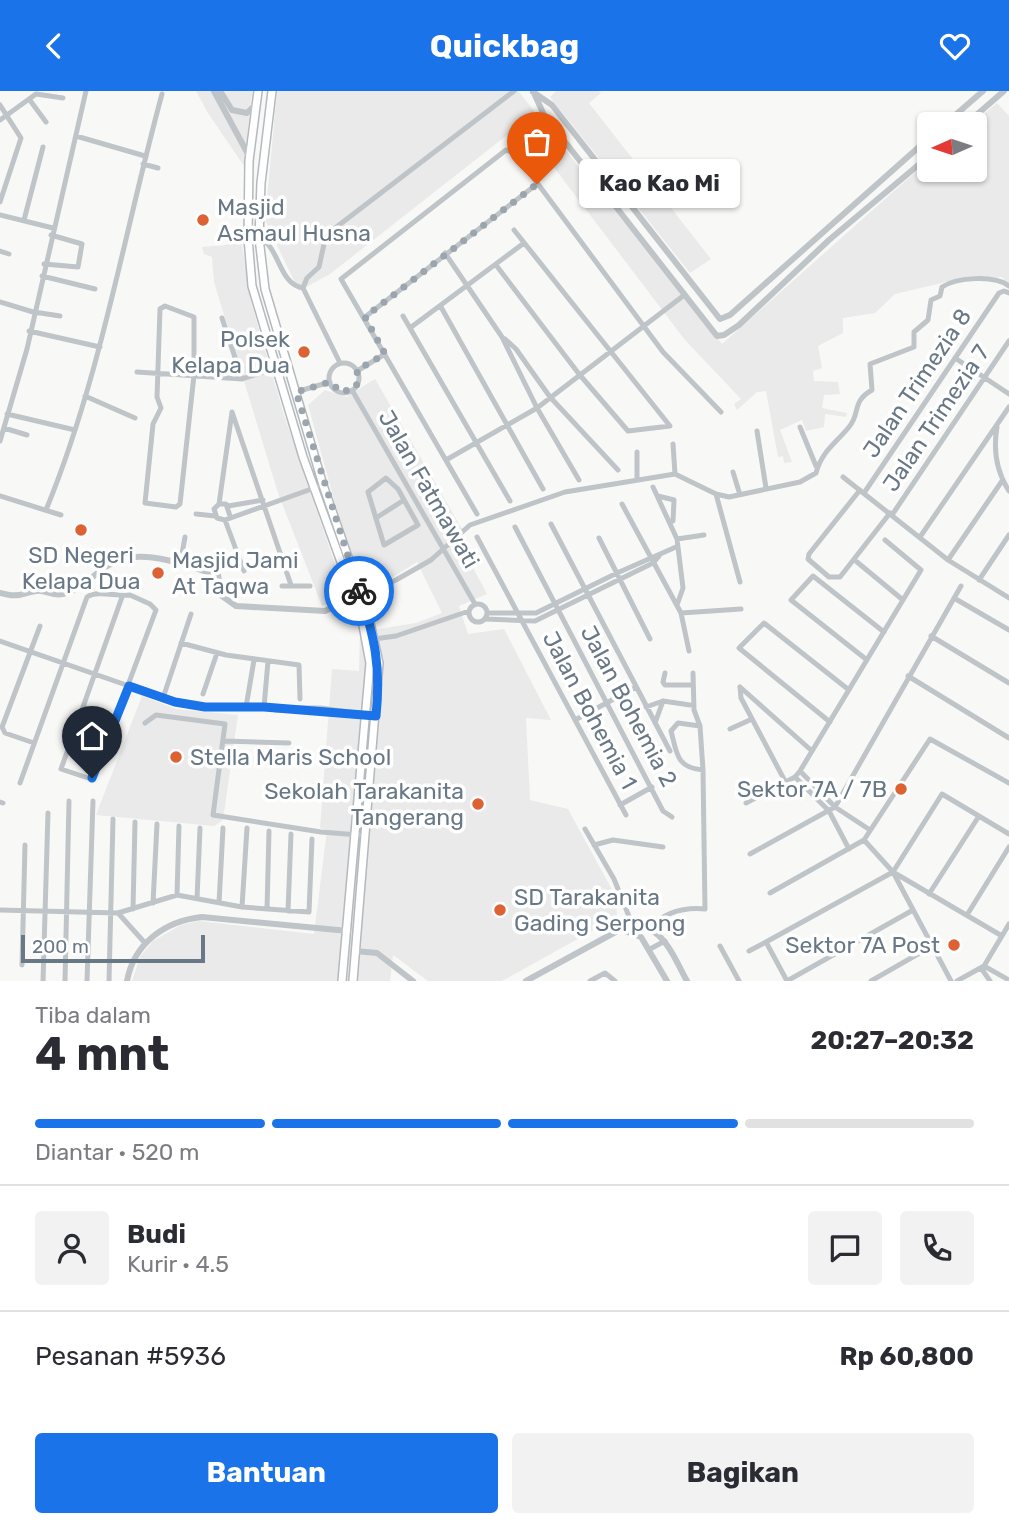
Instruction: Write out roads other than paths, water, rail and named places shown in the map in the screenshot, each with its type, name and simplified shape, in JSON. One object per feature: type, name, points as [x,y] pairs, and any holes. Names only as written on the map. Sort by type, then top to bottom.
[{"type":"main road","points":[[258,91],[249,156],[248,238],[252,286],[314,488],[374,639],[379,663],[353,981]]},
{"type":"main road","points":[[272,91],[261,183],[259,238],[265,289],[357,596],[370,663],[342,981]]},
{"type":"main road","points":[[249,181],[261,183]]},
{"type":"street","points":[[0,441],[25,352],[86,91]]},
{"type":"street","points":[[214,91],[249,156]]},
{"type":"street","points":[[220,91],[232,110],[247,113],[256,104]]},
{"type":"street","points":[[303,288],[307,278],[319,267],[326,235],[514,91]]},
{"type":"street","points":[[540,99],[548,91]]},
{"type":"street","points":[[959,112],[983,91]]},
{"type":"street","points":[[980,112],[1004,91]]},
{"type":"street","points":[[533,92],[552,105],[719,319],[720,336]]},
{"type":"street","points":[[0,120],[37,93],[63,98]]},
{"type":"street","points":[[46,510],[75,430],[100,347],[162,94]]},
{"type":"street","points":[[29,99],[46,122]]},
{"type":"street","points":[[540,99],[544,115],[683,296],[713,332],[720,336]]},
{"type":"street","points":[[0,105],[21,138],[0,202]]},
{"type":"street","points":[[76,137],[145,156]]},
{"type":"street","points":[[24,220],[43,147]]},
{"type":"street","points":[[719,319],[730,315],[917,149]]},
{"type":"street","points":[[477,514],[341,279],[506,150],[511,150],[663,352],[721,412]]},
{"type":"street","points":[[143,164],[158,169]]},
{"type":"street","points":[[720,336],[738,325],[829,240],[917,166]]},
{"type":"street","points":[[365,317],[537,184]]},
{"type":"street","points":[[621,215],[630,206]]},
{"type":"street","points":[[0,215],[24,220],[82,244],[78,267],[44,264]]},
{"type":"street","points":[[496,265],[579,374],[628,431],[670,426],[608,352],[514,230]]},
{"type":"street","points":[[259,238],[267,242],[293,284],[303,288],[340,363]]},
{"type":"street","points":[[410,328],[524,243]]},
{"type":"street","points":[[0,251],[9,254]]},
{"type":"street","points":[[445,253],[502,337],[537,408],[579,480]]},
{"type":"street","points":[[42,276],[95,289]]},
{"type":"street","points":[[0,593],[18,597],[39,591],[62,595],[80,587],[90,577],[117,561],[151,557],[218,575],[222,596],[236,606],[325,611],[396,580],[444,550],[470,524],[565,492],[637,478],[675,474],[716,494],[740,495],[800,482],[816,473],[821,456],[853,422],[859,399],[872,390],[870,364],[914,347],[914,333],[928,320],[931,300],[940,296],[942,287],[957,282],[999,279],[1009,286]]},
{"type":"street","name":"Jalan Trimezia 8","points":[[840,577],[829,577],[808,559],[809,554],[862,491],[999,293],[1009,293]]},
{"type":"street","points":[[446,460],[537,408],[683,296]]},
{"type":"street","points":[[0,302],[60,316]]},
{"type":"street","points":[[165,306],[194,317],[194,375],[180,504],[148,505],[145,501],[153,424],[161,413],[156,397],[159,374],[160,309],[165,306]]},
{"type":"street","points":[[441,307],[543,489]]},
{"type":"street","points":[[730,315],[731,322],[738,325]]},
{"type":"street","points":[[403,316],[510,501]]},
{"type":"street","points":[[222,318],[242,379]]},
{"type":"street","points":[[29,331],[100,347]]},
{"type":"street","points":[[502,337],[516,349],[550,397],[618,470]]},
{"type":"street","name":"Jalan Trimezia 7","points":[[840,577],[891,514],[1009,341]]},
{"type":"street","points":[[16,350],[25,352]]},
{"type":"street","points":[[357,370],[385,354]]},
{"type":"street","points":[[955,358],[1009,394]]},
{"type":"street","points":[[340,363],[350,364],[357,370],[358,382],[352,390],[337,391],[330,382],[332,368],[340,363]]},
{"type":"street","points":[[137,372],[242,379],[287,364]]},
{"type":"street","points":[[296,392],[330,382]]},
{"type":"street","name":"Jalan Fatmawati","points":[[352,390],[475,604]]},
{"type":"street","points":[[85,397],[135,418]]},
{"type":"street","points":[[920,537],[1009,407]]},
{"type":"street","points":[[215,516],[214,509],[219,504],[232,412],[291,585]]},
{"type":"street","points":[[7,414],[75,430]]},
{"type":"street","points":[[998,424],[994,443],[1002,481],[1009,491]]},
{"type":"street","points":[[3,426],[27,435]]},
{"type":"street","points":[[800,427],[817,469]]},
{"type":"street","points":[[757,431],[766,488]]},
{"type":"street","points":[[673,444],[675,474]]},
{"type":"street","points":[[637,478],[638,452]]},
{"type":"street","points":[[733,472],[740,495]]},
{"type":"street","points":[[843,477],[948,559],[1009,598]]},
{"type":"street","points":[[386,478],[398,489],[404,500],[418,525],[384,545],[368,490],[386,478]]},
{"type":"street","points":[[948,559],[1002,481]]},
{"type":"street","points":[[398,489],[406,484]]},
{"type":"street","points":[[196,514],[228,518],[323,485]]},
{"type":"street","points":[[653,487],[673,524],[677,539],[683,588],[677,605]]},
{"type":"street","points":[[716,494],[740,582]]},
{"type":"street","points":[[0,496],[61,515]]},
{"type":"street","points":[[658,496],[674,500],[673,524]]},
{"type":"street","points":[[219,504],[228,506],[261,499],[270,502]]},
{"type":"street","points":[[376,518],[404,500]]},
{"type":"street","points":[[622,504],[681,613],[688,651]]},
{"type":"street","points":[[228,506],[228,518],[244,571]]},
{"type":"street","points":[[551,524],[670,751]]},
{"type":"street","name":"Jalan Bohemia 2","points":[[515,527],[663,811],[672,817]]},
{"type":"street","points":[[677,539],[704,535]]},
{"type":"street","points":[[979,580],[1009,535]]},
{"type":"street","points":[[180,565],[185,537]]},
{"type":"street","name":"Jalan Bohemia 1","points":[[477,537],[626,815]]},
{"type":"street","points":[[599,538],[650,639]]},
{"type":"street","points":[[746,803],[796,777],[921,570],[886,540]]},
{"type":"street","points":[[469,611],[475,622],[487,616],[536,614],[620,579],[676,547]]},
{"type":"street","points":[[587,591],[617,573],[652,560]]},
{"type":"street","points":[[857,562],[903,600]]},
{"type":"street","points":[[867,660],[790,600],[813,576],[884,632]]},
{"type":"street","points":[[282,586],[310,586]]},
{"type":"street","points":[[750,854],[832,809],[961,586]]},
{"type":"street","points":[[20,783],[89,594],[122,597],[130,595],[156,608],[94,776],[88,778],[61,769],[122,597]]},
{"type":"street","points":[[954,598],[1009,630]]},
{"type":"street","points":[[374,639],[396,636],[469,611],[475,604],[484,605],[487,616]]},
{"type":"street","points":[[487,616],[523,622],[535,621],[556,605]]},
{"type":"street","points":[[681,613],[741,608]]},
{"type":"street","points":[[163,698],[191,614]]},
{"type":"street","points":[[830,722],[739,648],[760,625],[766,625],[849,690]]},
{"type":"street","points":[[34,743],[5,733],[1,727],[40,626]]},
{"type":"street","points":[[931,636],[1009,683]]},
{"type":"street","points":[[0,641],[163,698],[191,705],[265,707],[376,716]]},
{"type":"street","points":[[181,643],[254,660],[299,665],[300,699]]},
{"type":"street","points":[[203,695],[217,653]]},
{"type":"street","points":[[246,706],[254,660]]},
{"type":"street","points":[[265,707],[268,661]]},
{"type":"street","points":[[665,673],[665,685],[693,685]]},
{"type":"street","points":[[649,928],[660,917],[682,909],[705,909],[703,770],[699,726],[694,710],[693,673]]},
{"type":"street","points":[[908,676],[1009,738]]},
{"type":"street","points":[[248,687],[265,688]]},
{"type":"street","points":[[575,720],[636,687]]},
{"type":"street","points":[[786,783],[741,698],[740,687],[812,751]]},
{"type":"street","points":[[646,707],[663,701],[690,705]]},
{"type":"street","points":[[655,723],[663,701]]},
{"type":"street","points":[[226,706],[214,815],[365,835]]},
{"type":"street","points":[[145,723],[156,715],[225,724]]},
{"type":"street","points":[[730,729],[752,719]]},
{"type":"street","points":[[699,726],[678,723],[671,731],[683,765],[688,769],[703,770]]},
{"type":"street","points":[[770,893],[864,840],[930,739],[1009,783]]},
{"type":"street","points":[[224,741],[289,743]]},
{"type":"street","points":[[800,771],[832,809],[849,849]]},
{"type":"street","points":[[796,777],[832,809],[870,830]]},
{"type":"street","points":[[620,805],[652,787]]},
{"type":"street","points":[[749,951],[893,872],[942,794],[1009,834]]},
{"type":"street","points":[[65,981],[69,801]]},
{"type":"street","points":[[87,981],[93,801]]},
{"type":"street","points":[[43,981],[48,813]]},
{"type":"street","points":[[929,894],[979,816]]},
{"type":"street","points":[[109,981],[115,913],[113,819]]},
{"type":"street","points":[[133,909],[135,822]]},
{"type":"street","points":[[153,903],[157,824]]},
{"type":"street","points":[[177,895],[179,827]]},
{"type":"street","points":[[197,899],[200,828]]},
{"type":"street","points":[[219,903],[223,828]]},
{"type":"street","points":[[242,907],[247,828]]},
{"type":"street","points":[[585,829],[614,879],[636,934],[650,949],[667,981]]},
{"type":"street","points":[[267,909],[269,831]]},
{"type":"street","points":[[288,911],[291,834]]},
{"type":"street","points":[[0,910],[66,914],[115,913],[177,895],[242,907],[309,912],[312,839]]},
{"type":"street","points":[[594,845],[613,840],[663,847]]},
{"type":"street","points":[[864,840],[893,872],[951,981]]},
{"type":"street","points":[[22,965],[25,845]]},
{"type":"street","points":[[967,915],[1009,847]]},
{"type":"street","points":[[893,872],[1002,936]]},
{"type":"street","points":[[766,942],[787,981],[913,910]]},
{"type":"street","points":[[115,913],[145,943]]},
{"type":"street","points":[[127,981],[133,962],[145,943],[169,925],[202,917],[348,931]]},
{"type":"street","points":[[957,981],[982,967],[1009,924]]},
{"type":"street","points":[[526,981],[633,925],[649,928],[665,941],[687,981]]},
{"type":"street","points":[[621,929],[636,934]]},
{"type":"street","points":[[650,949],[665,941]]},
{"type":"street","points":[[720,946],[739,981]]},
{"type":"street","points":[[871,981],[932,946]]},
{"type":"street","points":[[355,951],[377,953],[414,981]]},
{"type":"street","points":[[982,967],[1009,981]]},
{"type":"street","points":[[982,967],[990,981]]},
{"type":"street","points":[[590,981],[609,974],[615,981]]},
{"type":"place","name":"Kao Kao Mi","points":[[537,184]]},
{"type":"place","name":"Masjid Asmaul Husna","points":[[203,220]]},
{"type":"place","name":"Polsek Kelapa Dua","points":[[304,352]]},
{"type":"place","name":"SD Negeri Kelapa Dua","points":[[81,530]]},
{"type":"place","name":"Masjid Jami At Taqwa","points":[[158,573]]},
{"type":"place","name":"Stella Maris School","points":[[176,757]]},
{"type":"place","name":"Sektor 7A / 7B","points":[[901,789]]},
{"type":"place","name":"Sekolah Tarakanita Tangerang","points":[[478,804]]},
{"type":"place","name":"SD Tarakanita Gading Serpong","points":[[500,910]]},
{"type":"place","name":"Sektor 7A Post","points":[[954,945]]}]
